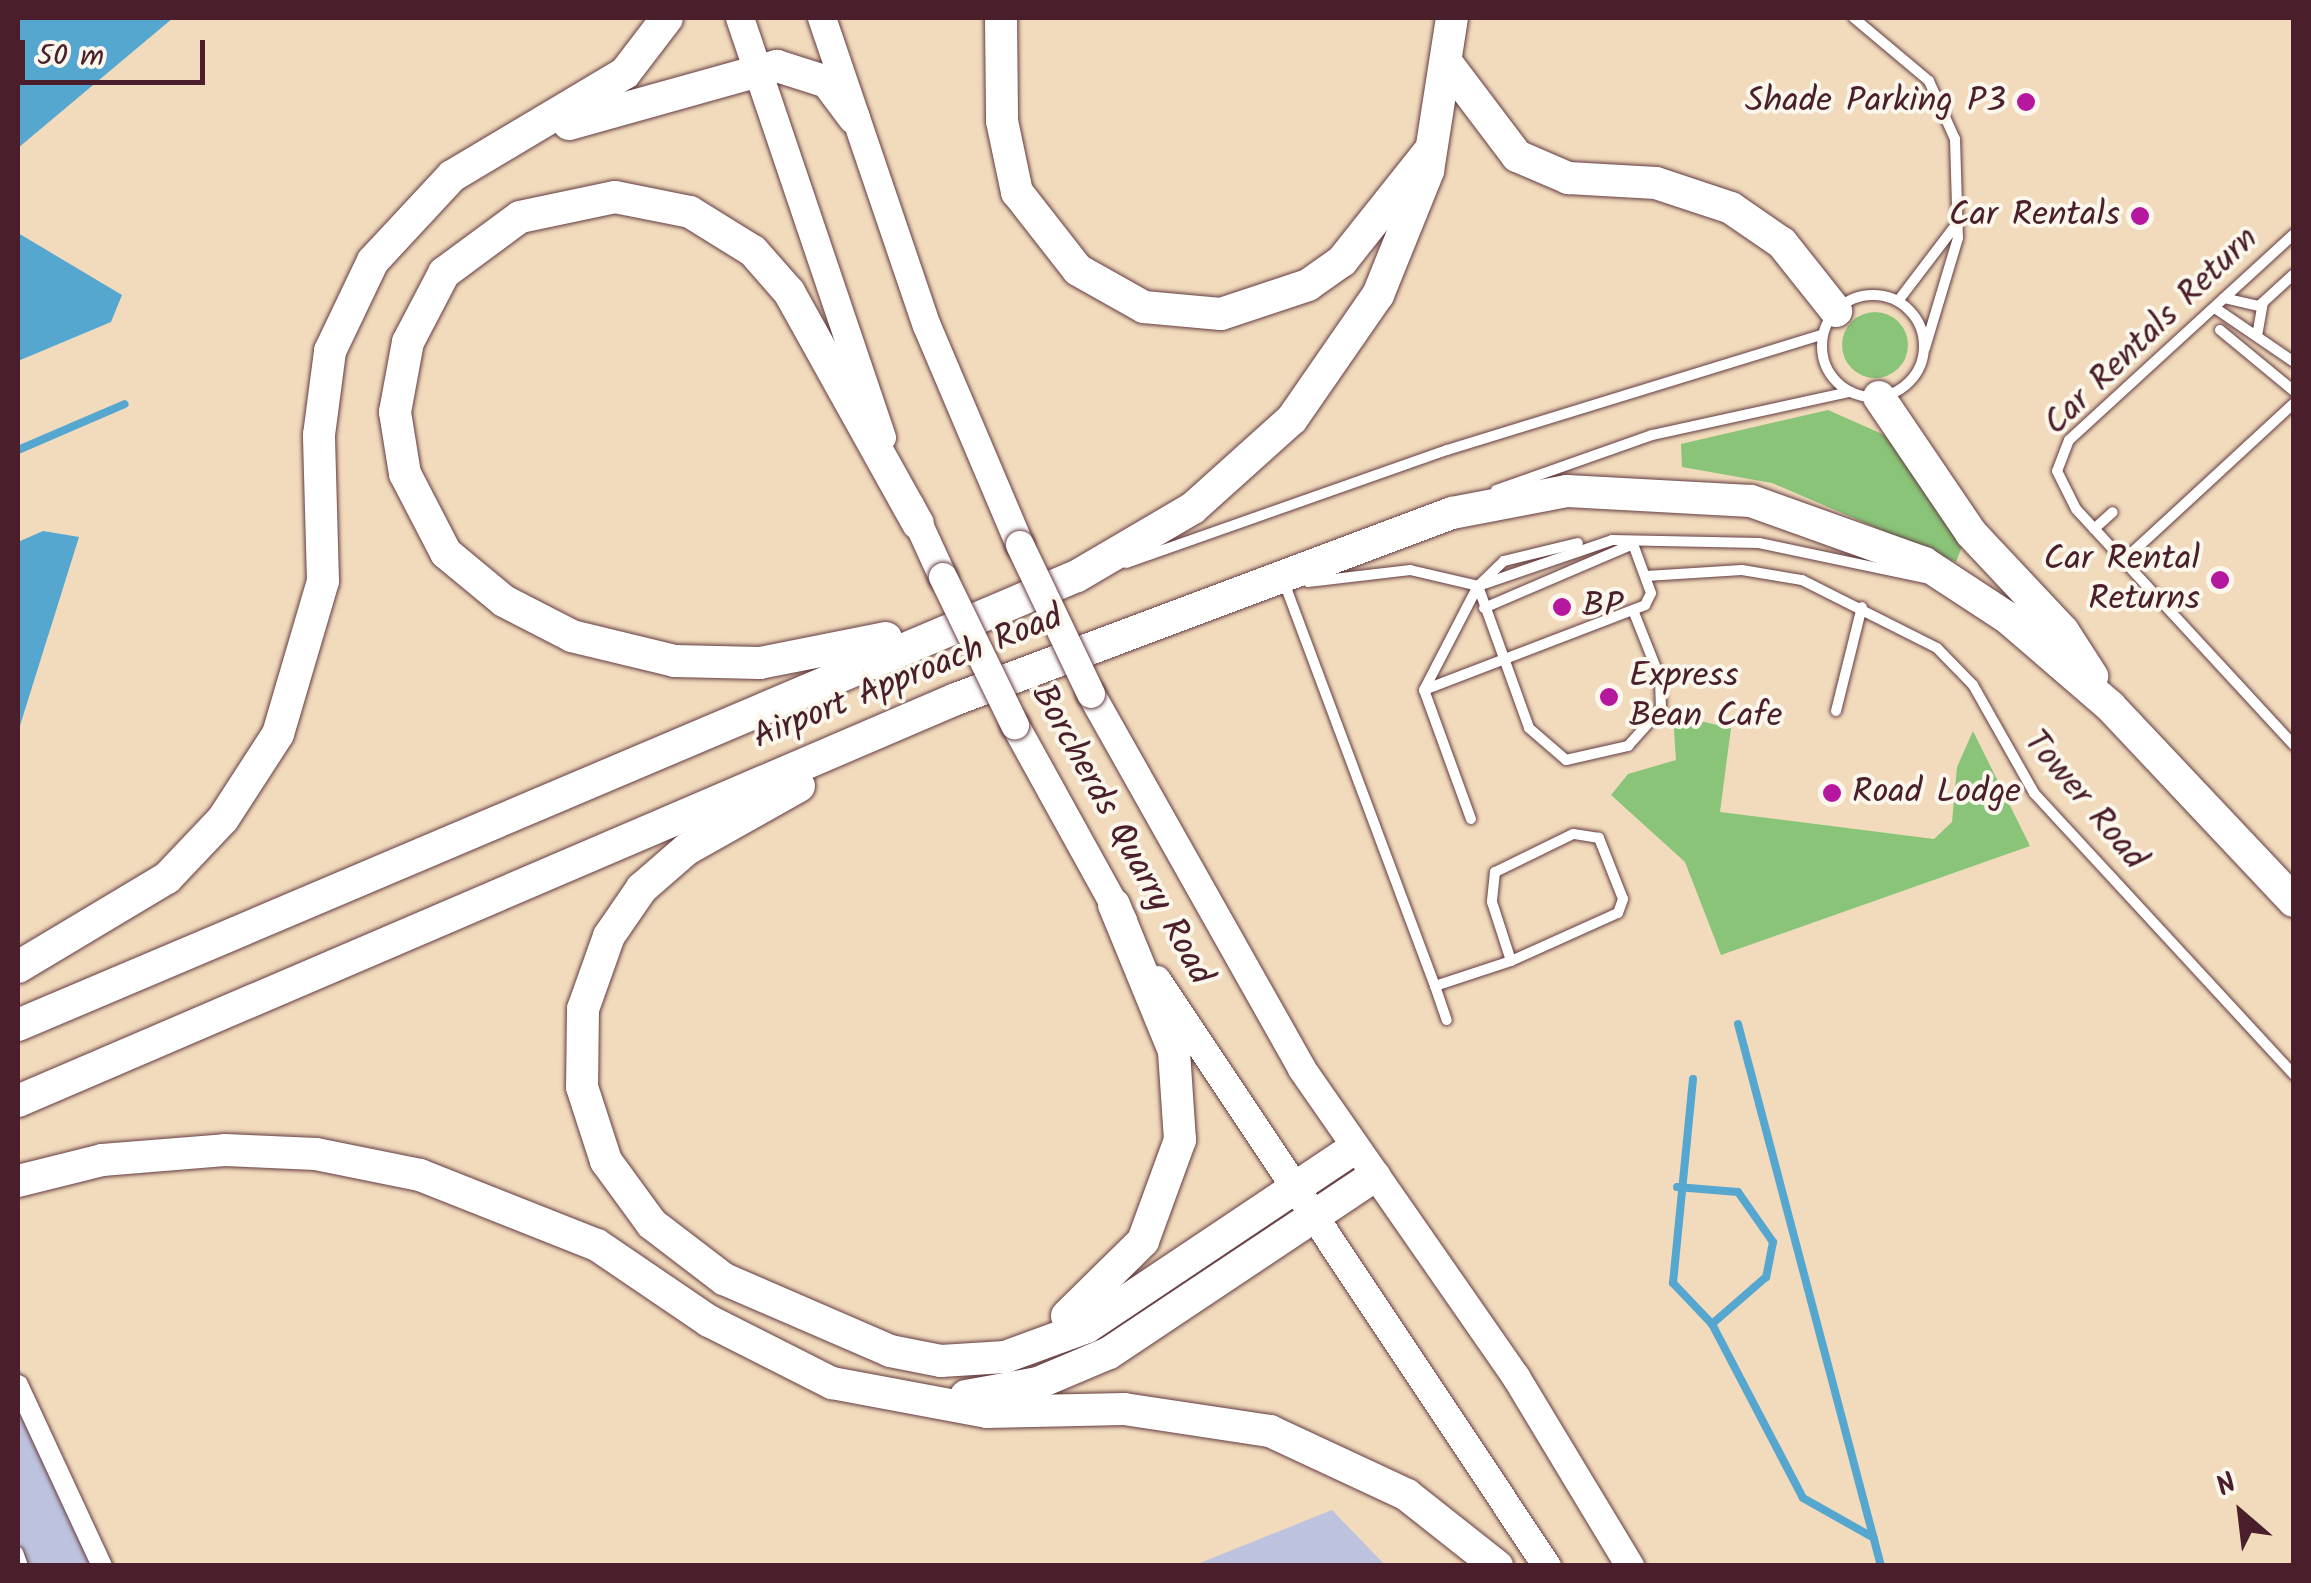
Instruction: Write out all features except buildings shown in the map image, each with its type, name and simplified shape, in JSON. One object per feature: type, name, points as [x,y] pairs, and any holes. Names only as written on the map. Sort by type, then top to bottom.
[{"type":"main road","points":[[18,967],[159,884],[262,764],[320,599],[321,406],[345,309],[407,215],[452,176],[526,136],[625,74],[667,18]]},
{"type":"main road","name":"Borcherds Quarry Road","points":[[740,18],[754,70],[918,524],[1014,725],[1114,906],[1290,1191],[1547,1566]]},
{"type":"main road","name":"Borcherds Quarry Road","points":[[822,18],[932,340],[1020,546],[1174,852],[1354,1148],[1516,1378],[1630,1566]]},
{"type":"main road","points":[[1001,18],[1003,130],[1023,203],[1078,270],[1144,307],[1221,314],[1308,285],[1342,261],[1433,148]]},
{"type":"main road","points":[[1076,576],[1206,498],[1314,393],[1393,265],[1433,148],[1449,66],[1452,18]]},
{"type":"main road","points":[[1449,66],[1517,156],[1568,178],[1656,183],[1731,208],[1782,243],[1830,323]]},
{"type":"main road","points":[[526,136],[754,70],[812,73],[854,118]]},
{"type":"main road","points":[[918,524],[789,292],[753,251],[690,212],[615,197],[520,217],[444,274],[408,342],[396,438],[414,500],[457,564],[539,620],[649,658],[722,664],[935,631]]},
{"type":"main road","points":[[1865,395],[1970,533],[2063,631],[2110,706]]},
{"type":"main road","points":[[1452,513],[1584,490],[1718,495],[1832,523],[1956,582],[2110,706],[2294,901]]},
{"type":"main road","name":"Airport Approach Road","points":[[18,1101],[956,698],[1271,586],[1452,513]]},
{"type":"main road","name":"Airport Approach Road","points":[[18,1025],[935,631],[1076,576]]},
{"type":"main road","points":[[956,698],[671,861],[608,936],[583,1010],[586,1106],[638,1210],[724,1279],[840,1336],[941,1361],[1047,1346],[1354,1148]]},
{"type":"main road","points":[[840,1336],[933,1350],[1012,1339],[1082,1306],[1143,1241],[1177,1158],[1180,1087],[1169,1034],[1114,906]]},
{"type":"main road","points":[[18,1181],[102,1160],[226,1150],[316,1154],[420,1175],[598,1246],[801,1370],[892,1396],[986,1412],[1124,1408],[1270,1430],[1407,1495],[1497,1566]]},
{"type":"main road","points":[[892,1396],[988,1393],[1075,1370],[1374,1176]]},
{"type":"street","points":[[18,1385],[102,1566]]},
{"type":"lane","points":[[1854,18],[1910,59],[1945,110],[1960,166],[1959,220],[1924,348],[1912,379],[1865,395],[1828,372],[1830,323],[1865,296],[1898,301],[1920,324],[1924,348]]},
{"type":"lane","points":[[1898,301],[1959,220]]},
{"type":"lane","name":"Car Rentals Return","points":[[2294,234],[2062,449],[2059,477],[2094,528],[2294,744]]},
{"type":"lane","points":[[2257,336],[2264,302],[2294,274]]},
{"type":"lane","points":[[2224,298],[2264,302]]},
{"type":"lane","points":[[2215,308],[2294,362]]},
{"type":"lane","name":"Airport Approach Road","points":[[1076,576],[1830,323]]},
{"type":"lane","points":[[2220,330],[2294,391]]},
{"type":"lane","name":"Airport Approach Road","points":[[1452,513],[1586,454],[1865,395]]},
{"type":"lane","points":[[2124,560],[2294,403]]},
{"type":"lane","points":[[2094,528],[2113,512]]},
{"type":"lane","points":[[1471,819],[1424,690],[1478,586],[1504,560],[1583,543],[1759,543],[1956,582]]},
{"type":"lane","points":[[1447,1020],[1271,586],[1410,570],[1478,586],[1583,543]]},
{"type":"lane","points":[[1424,690],[1633,610],[1650,600],[1646,576],[1633,544]]},
{"type":"lane","points":[[1484,608],[1633,544]]},
{"type":"lane","name":"Tower Road","points":[[1646,576],[1775,574],[1862,607],[1956,665],[2026,783],[2294,1074]]},
{"type":"lane","points":[[1478,586],[1501,662],[1550,754],[1581,761],[1610,753],[1640,738],[1662,700],[1633,610]]},
{"type":"lane","points":[[1836,711],[1862,607]]},
{"type":"lane","points":[[1435,986],[1511,960],[1618,913],[1618,879],[1594,834],[1559,840],[1495,872],[1492,902],[1511,960]]},
{"type":"shaded area","points":[[18,1365],[110,1565],[18,1565]]},
{"type":"shaded area","points":[[1332,1510],[1385,1565],[1195,1565]]},
{"type":"green space","points":[[1875,312],[1898,322],[1908,345],[1898,368],[1875,378],[1852,368],[1842,345],[1852,322]]},
{"type":"green space","points":[[1828,410],[1889,437],[1963,544],[1956,562],[1772,483],[1682,467],[1681,444]]},
{"type":"green space","points":[[1673,715],[1731,728],[1720,812],[1934,839],[1952,822],[1957,767],[1973,731],[2030,846],[1721,955],[1685,862],[1611,795],[1628,774],[1676,760]]},
{"type":"water","points":[[18,18],[173,18],[18,148]]},
{"type":"water","points":[[18,233],[122,295],[111,322],[18,361]]},
{"type":"water","points":[[43,531],[79,537],[18,732],[18,542]]},
{"type":"waterway","points":[[18,450],[125,404]]},
{"type":"waterway","points":[[1738,1024],[1881,1566]]},
{"type":"waterway","points":[[1693,1079],[1673,1283],[1712,1324]]},
{"type":"waterway","points":[[1677,1187],[1738,1192],[1773,1242],[1766,1277],[1712,1324],[1803,1498],[1874,1538]]},
{"type":"place","name":"Shade Parking P3","points":[[2026,102]]},
{"type":"place","name":"Car Rentals","points":[[2140,216]]},
{"type":"place","name":"Car Rental Returns","points":[[2220,580]]},
{"type":"place","name":"BP","points":[[1562,607]]},
{"type":"place","name":"Express Bean Cafe","points":[[1609,697]]},
{"type":"place","name":"Road Lodge","points":[[1832,793]]}]
